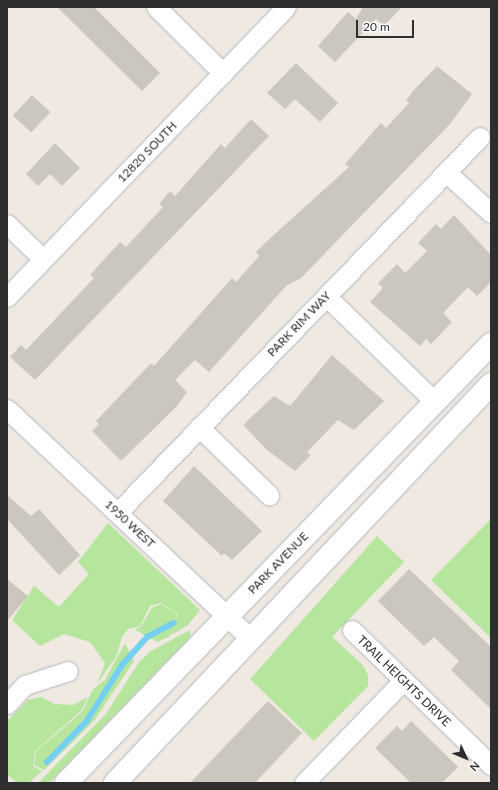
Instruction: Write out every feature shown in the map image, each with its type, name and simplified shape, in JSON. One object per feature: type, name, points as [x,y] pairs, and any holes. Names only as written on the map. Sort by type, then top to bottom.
[{"type":"street","points":[[156,7],[223,73]]},
{"type":"street","name":"12820 SOUTH","points":[[7,297],[286,7]]},
{"type":"street","name":"PARK RIM WAY","points":[[118,512],[480,136]]},
{"type":"street","points":[[446,172],[491,213]]},
{"type":"street","points":[[7,224],[43,259]]},
{"type":"street","points":[[326,296],[435,402]]},
{"type":"street","name":"PARK AVENUE","points":[[66,783],[491,344]]},
{"type":"street","points":[[115,783],[491,384]]},
{"type":"street","name":"1950 WEST","points":[[7,409],[251,639]]},
{"type":"street","points":[[199,427],[269,495]]},
{"type":"street","name":"TRAIL HEIGHTS DRIVE","points":[[352,630],[491,765]]},
{"type":"street","points":[[7,704],[25,685],[68,671]]},
{"type":"street","points":[[304,783],[403,681]]},
{"type":"green space","points":[[491,519],[491,638],[431,580]]},
{"type":"green space","points":[[108,523],[200,610],[188,625],[171,635],[176,623],[170,636],[158,642],[135,630],[141,626],[152,608],[161,604],[176,613],[176,622],[177,613],[161,603],[150,606],[140,626],[128,629],[122,637],[116,657],[97,684],[105,663],[90,642],[64,634],[40,646],[12,620],[34,586],[59,607],[89,574],[78,562]]},
{"type":"green space","points":[[377,536],[404,562],[332,637],[363,665],[368,675],[368,686],[314,741],[250,679]]},
{"type":"green space","points":[[190,630],[191,636],[49,783],[38,783],[105,715],[139,662],[151,651]]},
{"type":"green space","points":[[125,643],[134,661],[94,721],[44,770],[34,765],[36,751],[82,712],[93,689],[105,680]]},
{"type":"green space","points":[[41,697],[55,704],[73,705],[88,697],[81,711],[35,751],[33,766],[42,771],[29,783],[17,783],[7,774],[7,721],[28,700]]},
{"type":"building","points":[[57,7],[94,7],[160,73],[142,91]]},
{"type":"building","points":[[363,7],[402,7],[384,26],[376,19],[335,62],[318,46],[348,12],[356,19]]},
{"type":"building","points":[[296,63],[338,103],[320,122],[295,99],[285,109],[267,93]]},
{"type":"building","points":[[437,66],[472,94],[451,123],[301,278],[286,286],[209,372],[195,360],[175,380],[187,392],[178,405],[121,461],[92,431],[99,424],[96,421],[151,363],[154,366],[232,278],[236,282],[259,256],[256,252],[349,167],[345,164],[381,123],[386,128],[409,103],[406,101],[413,91]]},
{"type":"building","points":[[32,95],[50,112],[31,133],[13,115]]},
{"type":"building","points":[[251,119],[269,136],[35,380],[10,357],[21,345],[26,350],[94,278],[90,275],[120,242],[126,247],[163,207],[159,204],[170,191],[175,196],[221,144],[225,148]]},
{"type":"building","points":[[55,143],[80,168],[62,186],[50,174],[38,186],[26,174]]},
{"type":"building","points":[[454,215],[491,255],[491,282],[477,296],[468,287],[443,313],[452,322],[431,344],[426,339],[420,346],[370,302],[383,288],[378,283],[397,264],[405,273],[427,251],[418,243],[436,224],[441,229]]},
{"type":"building","points":[[332,355],[384,401],[354,430],[338,420],[307,452],[311,455],[295,471],[267,450],[243,425],[274,396],[290,406]]},
{"type":"building","points":[[194,466],[262,531],[232,560],[224,553],[222,556],[163,501]]},
{"type":"building","points":[[7,495],[31,516],[39,509],[80,555],[59,575],[7,519]]},
{"type":"building","points":[[409,569],[491,647],[491,709],[451,670],[459,661],[434,637],[424,646],[378,601]]},
{"type":"building","points":[[7,579],[28,596],[7,621]]},
{"type":"building","points":[[268,701],[302,733],[255,783],[190,783]]},
{"type":"building","points":[[411,721],[458,767],[442,783],[411,783],[375,748],[397,726],[402,731]]},
{"type":"waterway","points":[[47,762],[86,722],[122,665],[147,637],[173,623]]}]
